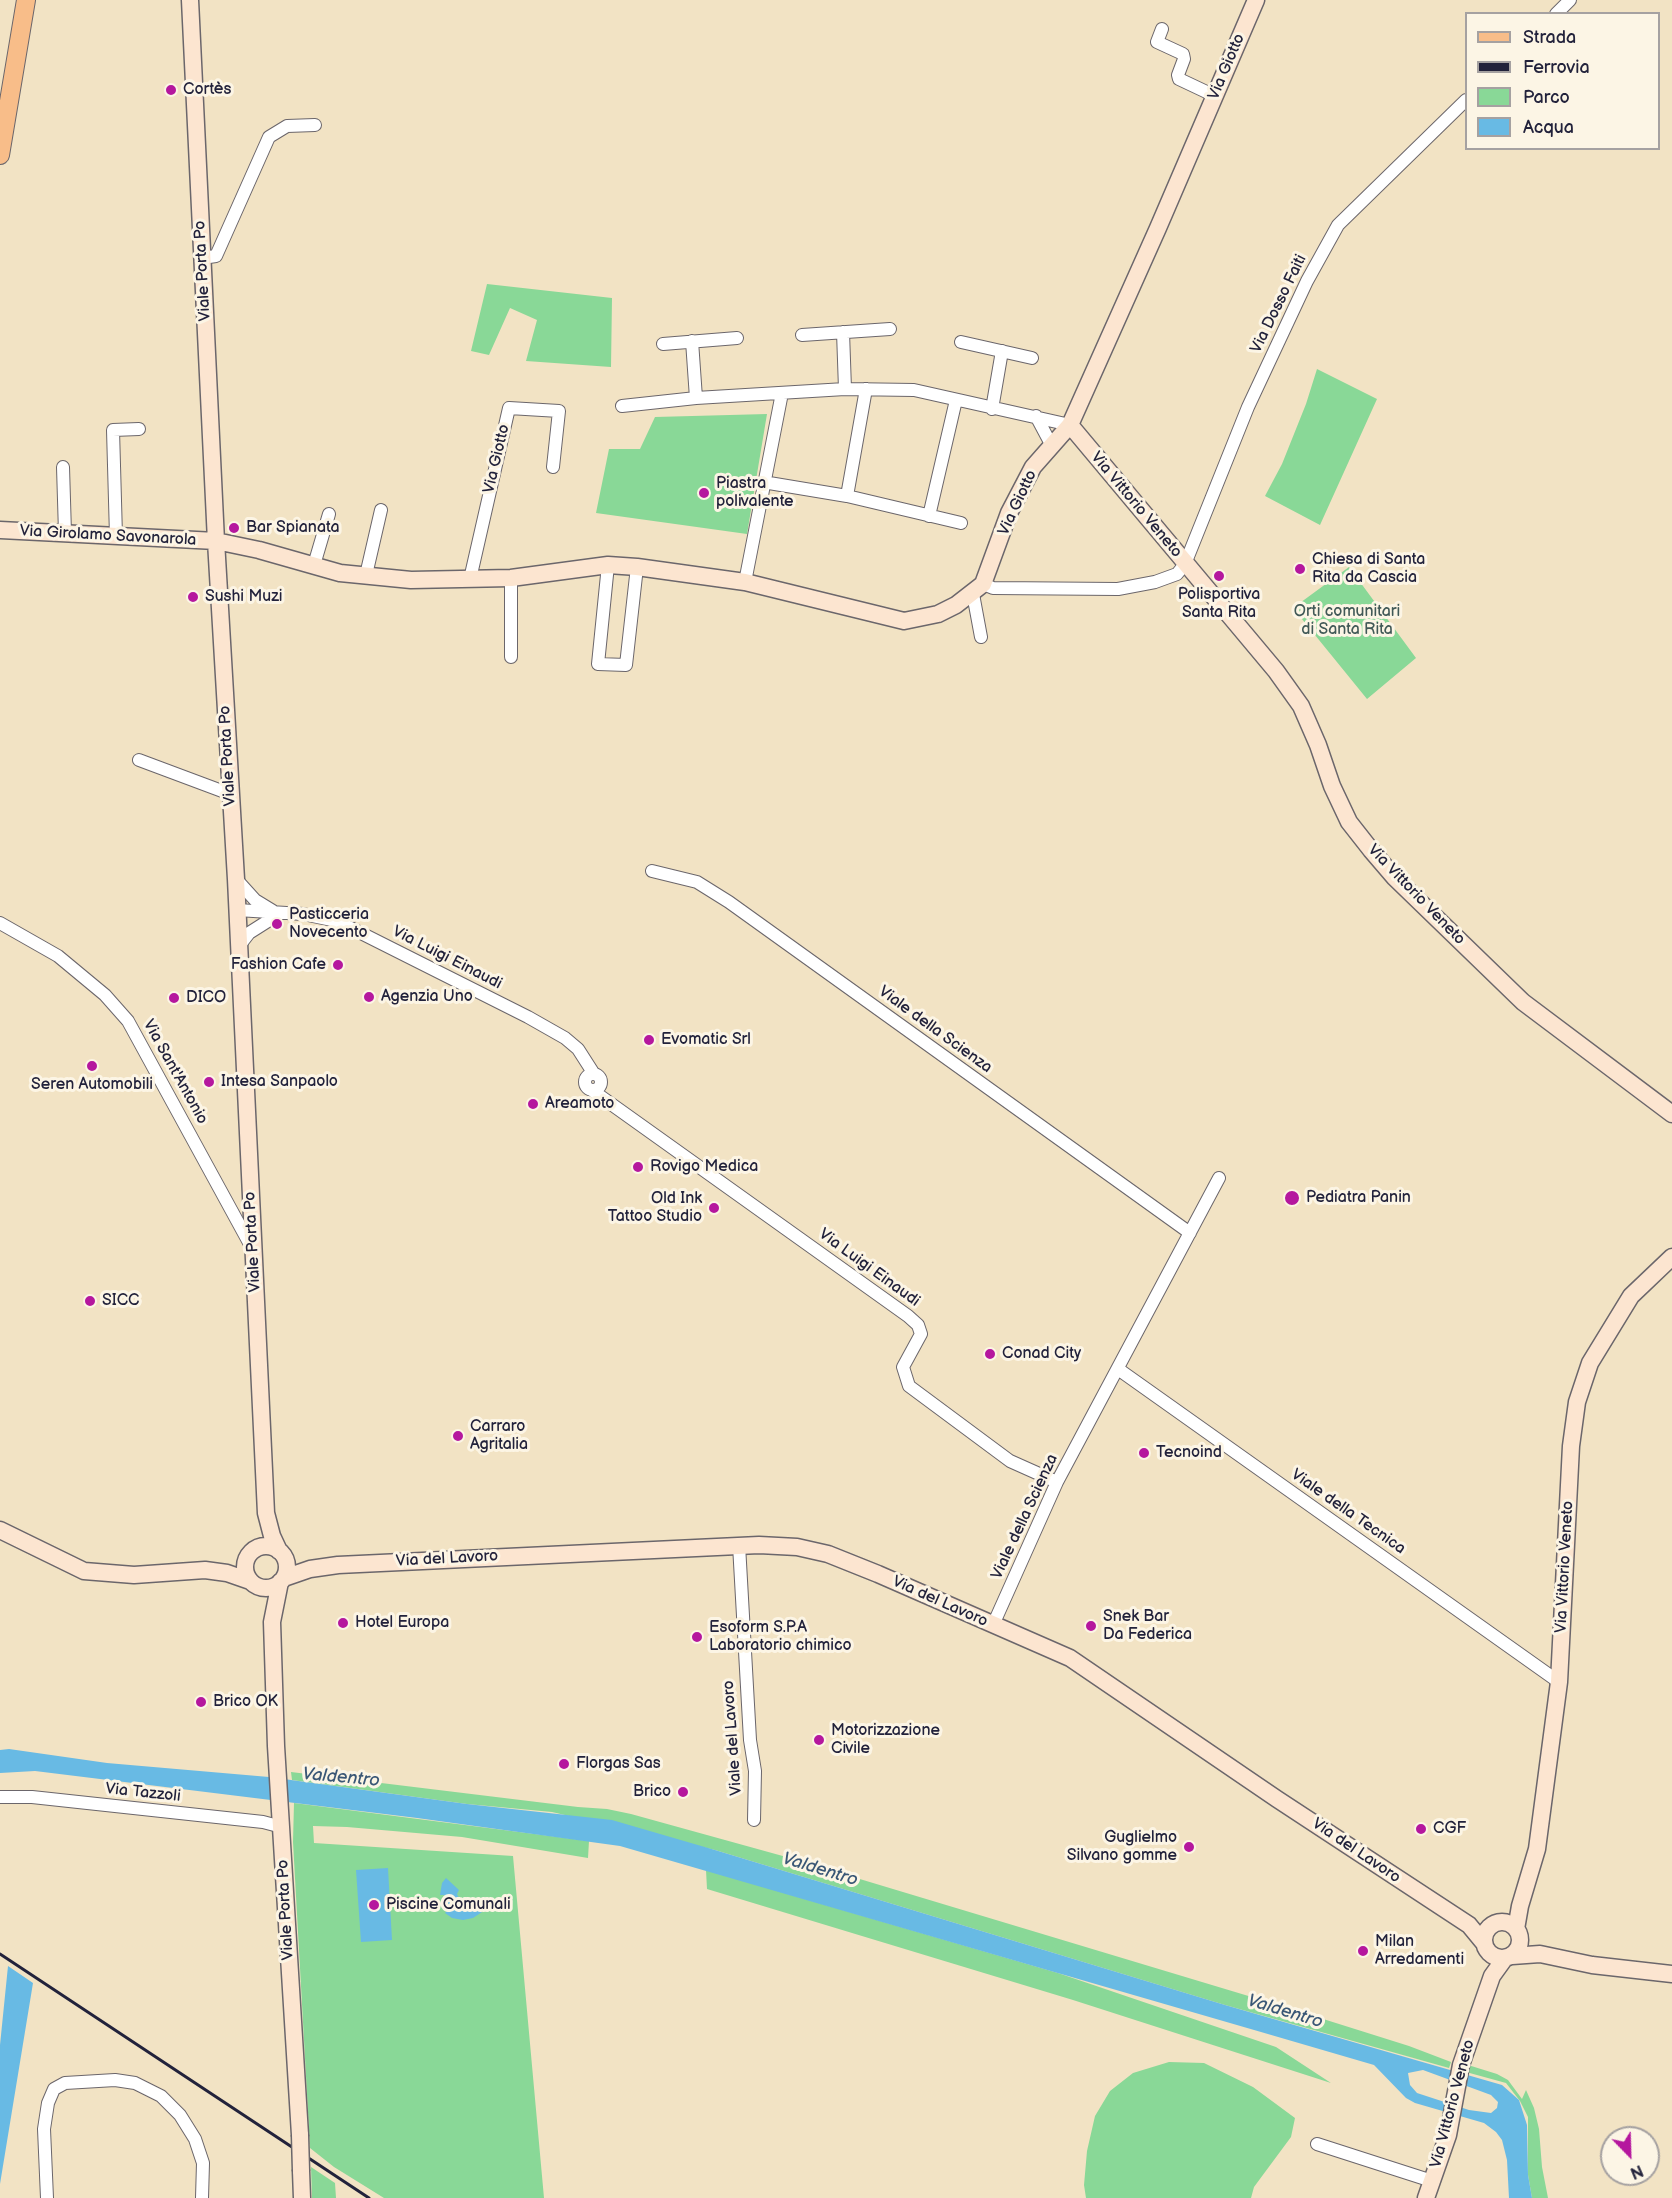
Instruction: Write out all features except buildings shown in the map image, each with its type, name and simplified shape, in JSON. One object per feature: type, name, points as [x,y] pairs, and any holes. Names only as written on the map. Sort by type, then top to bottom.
[{"type":"main road","points":[[0,155],[26,0]]},
{"type":"main road","name":"Viale Porta Po","points":[[190,0],[216,541],[238,916],[266,1513],[272,1536],[286,1566],[272,1622],[302,2198]]},
{"type":"main road","name":"Via Giotto","points":[[978,589],[1009,513],[1033,467],[1070,425],[1256,0]]},
{"type":"main road","name":"Via Vittorio Veneto","points":[[1070,425],[1276,671],[1301,706],[1332,786],[1349,822],[1395,878],[1523,1002],[1672,1114]]},
{"type":"main road","name":"Via Girolamo Savonarola","points":[[0,530],[216,541]]},
{"type":"main road","points":[[216,541],[259,550],[340,573],[411,580],[511,578],[608,565],[638,567],[745,582],[904,621],[938,614],[956,605],[978,589]]},
{"type":"main road","name":"Via Vittorio Veneto","points":[[1507,1928],[1520,1906],[1537,1850],[1559,1682],[1571,1446],[1577,1402],[1590,1363],[1631,1296],[1672,1257]]},
{"type":"main road","name":"Viale Porta Po","points":[[266,1513],[260,1535],[244,1565],[272,1622]]},
{"type":"main road","points":[[0,1530],[84,1571],[134,1575],[205,1570],[227,1573],[266,1588],[304,1570],[330,1565]]},
{"type":"main road","name":"Via del Lavoro","points":[[330,1565],[739,1545],[780,1545],[828,1554],[1070,1658],[1277,1799],[1469,1925],[1486,1948]]},
{"type":"main road","points":[[205,1570],[268,1546],[293,1558],[330,1565]]},
{"type":"main road","points":[[1469,1925],[1507,1928],[1540,1954]]},
{"type":"main road","points":[[1507,1928],[1485,1932],[1486,1948],[1496,1958],[1540,1954],[1592,1965],[1672,1974]]},
{"type":"main road","points":[[1507,1928],[1518,1949],[1509,1957]]},
{"type":"main road","name":"Via Vittorio Veneto","points":[[1486,1948],[1492,1976]]},
{"type":"main road","name":"Via Vittorio Veneto","points":[[1426,2198],[1451,2122],[1461,2065],[1492,1976],[1509,1957]]},
{"type":"street","points":[[1558,12],[1570,0]]},
{"type":"street","points":[[1162,29],[1157,42],[1183,54],[1179,79],[1215,96]]},
{"type":"street","name":"Via Dosso Faiti","points":[[1185,564],[1248,407],[1307,281],[1338,225],[1465,102]]},
{"type":"street","points":[[202,258],[216,256],[269,137],[287,126],[315,125]]},
{"type":"street","points":[[802,335],[890,329]]},
{"type":"street","points":[[843,332],[845,389]]},
{"type":"street","points":[[663,344],[737,338]]},
{"type":"street","points":[[692,341],[696,398]]},
{"type":"street","points":[[961,342],[1032,358]]},
{"type":"street","points":[[992,409],[1002,351]]},
{"type":"street","points":[[622,406],[696,398],[845,389],[914,390],[1070,425]]},
{"type":"street","points":[[846,496],[866,389]]},
{"type":"street","points":[[745,582],[782,393]]},
{"type":"street","points":[[929,516],[956,400]]},
{"type":"street","name":"Via Giotto","points":[[470,579],[509,408],[559,411],[553,467]]},
{"type":"street","points":[[1038,417],[1052,446]]},
{"type":"street","points":[[116,536],[113,430],[139,429]]},
{"type":"street","points":[[63,467],[65,533]]},
{"type":"street","points":[[763,482],[846,496],[961,523]]},
{"type":"street","points":[[366,575],[381,510]]},
{"type":"street","points":[[314,565],[329,514]]},
{"type":"street","points":[[981,637],[978,589],[1118,589],[1155,582],[1177,574],[1185,564]]},
{"type":"street","points":[[608,565],[598,664],[626,665],[638,567]]},
{"type":"street","points":[[511,578],[511,657]]},
{"type":"street","points":[[139,760],[230,794]]},
{"type":"street","name":"Viale della Scienza","points":[[652,871],[698,882],[729,902],[1190,1233]]},
{"type":"street","name":"Via Luigi Einaudi","points":[[236,879],[255,900],[279,914]]},
{"type":"street","points":[[239,946],[249,933],[279,914]]},
{"type":"street","name":"Via Luigi Einaudi","points":[[238,916],[261,921],[279,914],[303,914],[337,921],[565,1038],[578,1049],[586,1061],[590,1076],[601,1080],[598,1091],[918,1325],[921,1334],[903,1367],[909,1386],[1010,1461],[1057,1482]]},
{"type":"street","name":"Via Sant'Antonio","points":[[0,923],[58,956],[105,995],[128,1021],[253,1250]]},
{"type":"street","name":"Viale della Scienza","points":[[993,1625],[1057,1482],[1219,1178]]},
{"type":"street","name":"Viale della Tecnica","points":[[1118,1369],[1559,1682]]},
{"type":"street","name":"Viale del Lavoro","points":[[739,1545],[750,1740],[755,1771],[754,1820]]},
{"type":"street","name":"Via Tazzoli","points":[[0,1797],[32,1797],[263,1822],[282,1827]]},
{"type":"street","points":[[47,2198],[44,2129],[48,2103],[54,2089],[65,2083],[97,2080],[135,2083],[161,2096],[180,2115],[195,2139],[203,2163],[202,2198]]},
{"type":"street","points":[[1317,2144],[1432,2181]]},
{"type":"green space","points":[[487,284],[612,298],[611,367],[526,361],[537,320],[510,308],[489,355],[471,351]]},
{"type":"green space","points":[[1317,369],[1377,399],[1320,525],[1265,496],[1282,464]]},
{"type":"green space","points":[[767,414],[747,534],[596,513],[609,449],[640,449],[655,417]]},
{"type":"green space","name":"Orti comunitari di Santa Rita","points":[[1349,567],[1416,658],[1367,699],[1293,608]]},
{"type":"green space","points":[[291,1772],[607,1809],[631,1814],[790,1858],[1285,2007],[1409,2046],[1451,2062],[1449,2068],[1225,2005],[715,1850],[552,1812],[467,1804],[292,1780]]},
{"type":"green space","points":[[294,1803],[589,1841],[588,1858],[462,1837],[313,1826],[314,1843],[513,1856],[544,2198],[384,2198],[334,2167],[310,2148],[293,1842]]},
{"type":"green space","points":[[706,1870],[1058,1973],[1276,2047],[1331,2083],[1073,2000],[707,1889]]},
{"type":"green space","points":[[1169,2062],[1204,2063],[1253,2087],[1295,2118],[1291,2137],[1254,2187],[1251,2198],[1086,2198],[1084,2185],[1087,2151],[1095,2116],[1110,2091],[1133,2073]]},
{"type":"green space","points":[[1468,2065],[1508,2080],[1522,2099],[1526,2090],[1534,2108],[1539,2129],[1542,2167],[1548,2198],[1532,2198],[1528,2175],[1528,2117],[1520,2101],[1506,2083],[1466,2072]]},
{"type":"green space","points":[[311,2167],[335,2183],[336,2198],[312,2198]]},
{"type":"water","points":[[9,1749],[107,1763],[269,1777],[467,1804],[612,1820],[715,1850],[1225,2005],[1502,2085],[1519,2100],[1527,2125],[1528,2175],[1532,2198],[1509,2198],[1507,2160],[1502,2140],[1496,2132],[1484,2123],[1415,2103],[1406,2098],[1374,2065],[620,1846],[417,1818],[35,1771],[0,1773],[0,1750]],"holes":[[[1423,2070],[1491,2095],[1498,2102],[1497,2108],[1491,2113],[1469,2110],[1417,2093],[1410,2085],[1408,2073]]]},
{"type":"water","name":"Piscine Comunali","points":[[388,1868],[392,1940],[361,1942],[356,1870]]},
{"type":"water","points":[[446,1878],[459,1890],[457,1894],[459,1898],[464,1900],[467,1898],[482,1912],[473,1918],[463,1920],[452,1918],[445,1913],[450,1907],[444,1895],[440,1895],[442,1883]]},
{"type":"water","points":[[8,1966],[33,1983],[0,2184],[0,2045]]},
{"type":"railway","points":[[0,1954],[369,2198]]},
{"type":"place","name":"Cortès","points":[[171,90]]},
{"type":"place","name":"Piastra polivalente","points":[[704,493]]},
{"type":"place","name":"Bar Spianata","points":[[234,528]]},
{"type":"place","name":"Chiesa di Santa Rita da Cascia","points":[[1300,569]]},
{"type":"place","name":"Polisportiva Santa Rita","points":[[1219,576]]},
{"type":"place","name":"Sushi Muzi","points":[[193,597]]},
{"type":"place","name":"Pasticceria Novecento","points":[[277,924]]},
{"type":"place","name":"Fashion Cafe","points":[[338,965]]},
{"type":"place","name":"Agenzia Uno","points":[[369,997]]},
{"type":"place","name":"DICO","points":[[174,998]]},
{"type":"place","name":"Evomatic Srl","points":[[649,1040]]},
{"type":"place","name":"Seren Automobili","points":[[92,1066]]},
{"type":"place","name":"Intesa Sanpaolo","points":[[209,1082]]},
{"type":"place","name":"Areamoto","points":[[533,1104]]},
{"type":"place","name":"Rovigo Medica","points":[[638,1167]]},
{"type":"place","name":"Pediatra Panin","points":[[1292,1198]]},
{"type":"place","name":"Old Ink Tattoo Studio","points":[[714,1208]]},
{"type":"place","name":"SICC","points":[[90,1301]]},
{"type":"place","name":"Conad City","points":[[990,1354]]},
{"type":"place","name":"Carraro Agritalia","points":[[458,1436]]},
{"type":"place","name":"Tecnoind","points":[[1144,1453]]},
{"type":"place","name":"Hotel Europa","points":[[343,1623]]},
{"type":"place","name":"Snek Bar Da Federica","points":[[1091,1626]]},
{"type":"place","name":"Esoform S.P.A Laboratorio chimico","points":[[697,1637]]},
{"type":"place","name":"Brico OK","points":[[201,1702]]},
{"type":"place","name":"Motorizzazione Civile","points":[[819,1740]]},
{"type":"place","name":"Florgas Sas","points":[[564,1764]]},
{"type":"place","name":"Brico","points":[[683,1792]]},
{"type":"place","name":"CGF","points":[[1421,1829]]},
{"type":"place","name":"Guglielmo Silvano gomme","points":[[1189,1847]]},
{"type":"place","name":"Piscine Comunali","points":[[374,1905]]},
{"type":"place","name":"Milan Arredamenti","points":[[1363,1951]]},
{"type":"water label","name":"Valdentro","points":[[341,1778]]},
{"type":"water label","name":"Valdentro","points":[[820,1870]]},
{"type":"water label","name":"Valdentro","points":[[1285,2012]]}]
